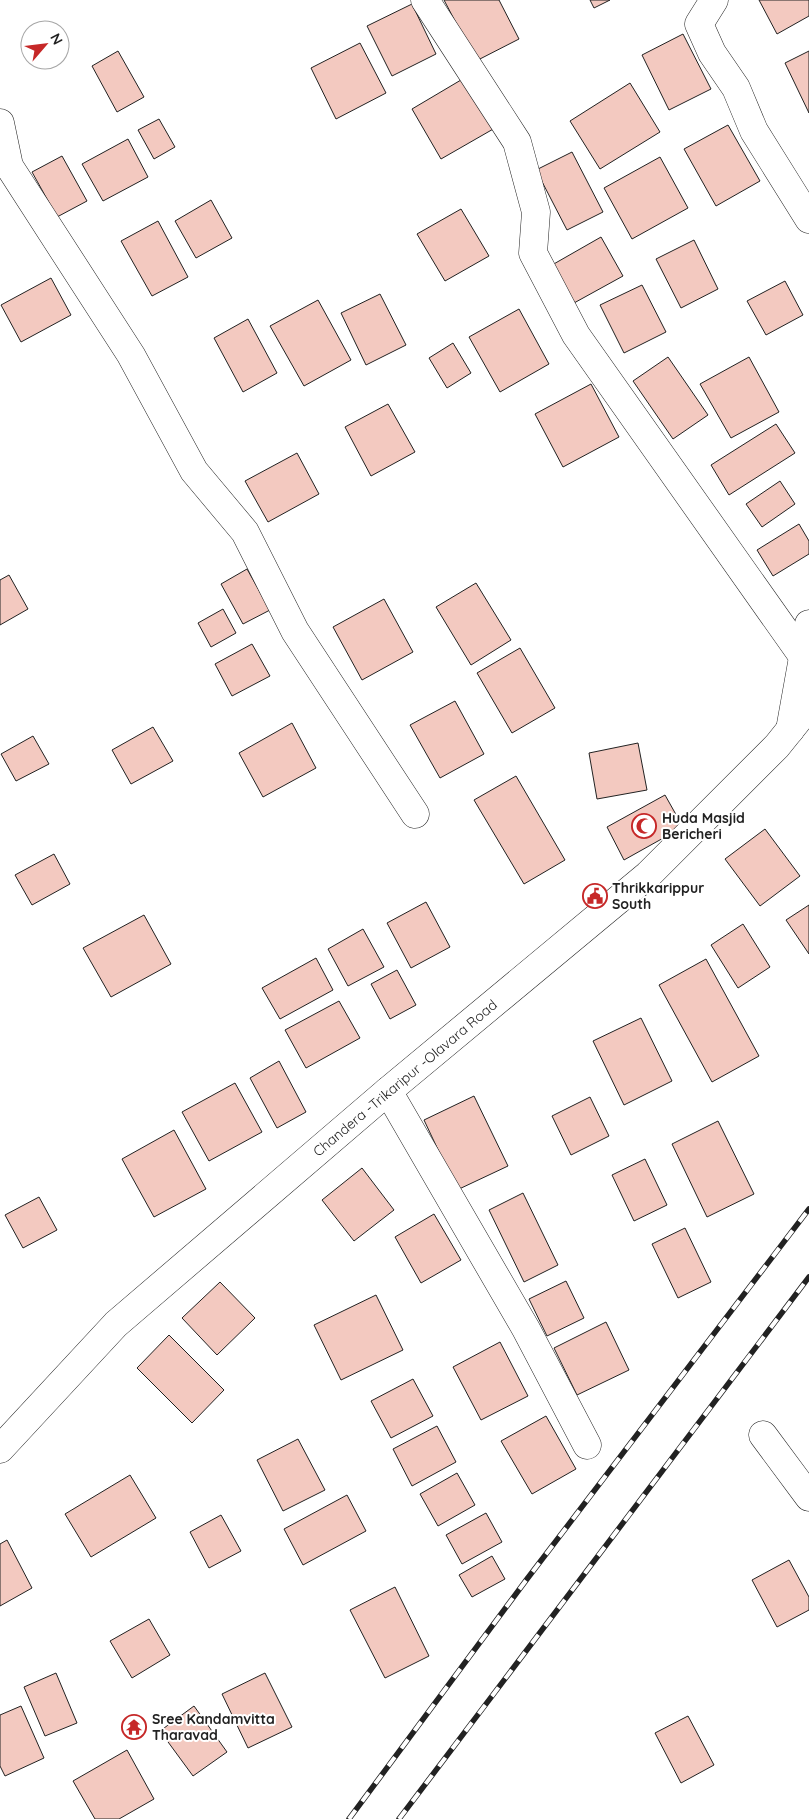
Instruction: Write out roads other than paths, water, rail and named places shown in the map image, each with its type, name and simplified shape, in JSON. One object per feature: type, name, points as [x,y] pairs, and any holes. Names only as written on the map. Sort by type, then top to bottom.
[{"type":"street","points":[[425,0],[517,142],[536,212],[533,253],[576,335],[806,661]]},
{"type":"street","points":[[714,0],[699,24],[712,53],[736,88],[754,131],[809,219]]},
{"type":"street","points":[[0,123],[9,166],[131,355],[194,471],[245,532],[295,631],[415,814]]},
{"type":"street","points":[[790,730],[806,661],[809,624]]},
{"type":"street","name":"Chandera -Trikaripur -Olavara Road","points":[[0,1448],[116,1324],[388,1091],[648,875],[777,746],[809,706]]},
{"type":"street","points":[[388,1091],[526,1329],[588,1445]]},
{"type":"street","points":[[763,1435],[809,1497]]},
{"type":"railway","points":[[349,1819],[527,1579],[809,1209]]},
{"type":"railway","points":[[399,1819],[809,1277]]},
{"type":"place","name":"Huda Masjid Bericheri","points":[[644,826]]},
{"type":"place","name":"Thrikkarippur South","points":[[595,896]]},
{"type":"place","name":"Sree Kandamvitta Tharavad","points":[[134,1727]]}]
